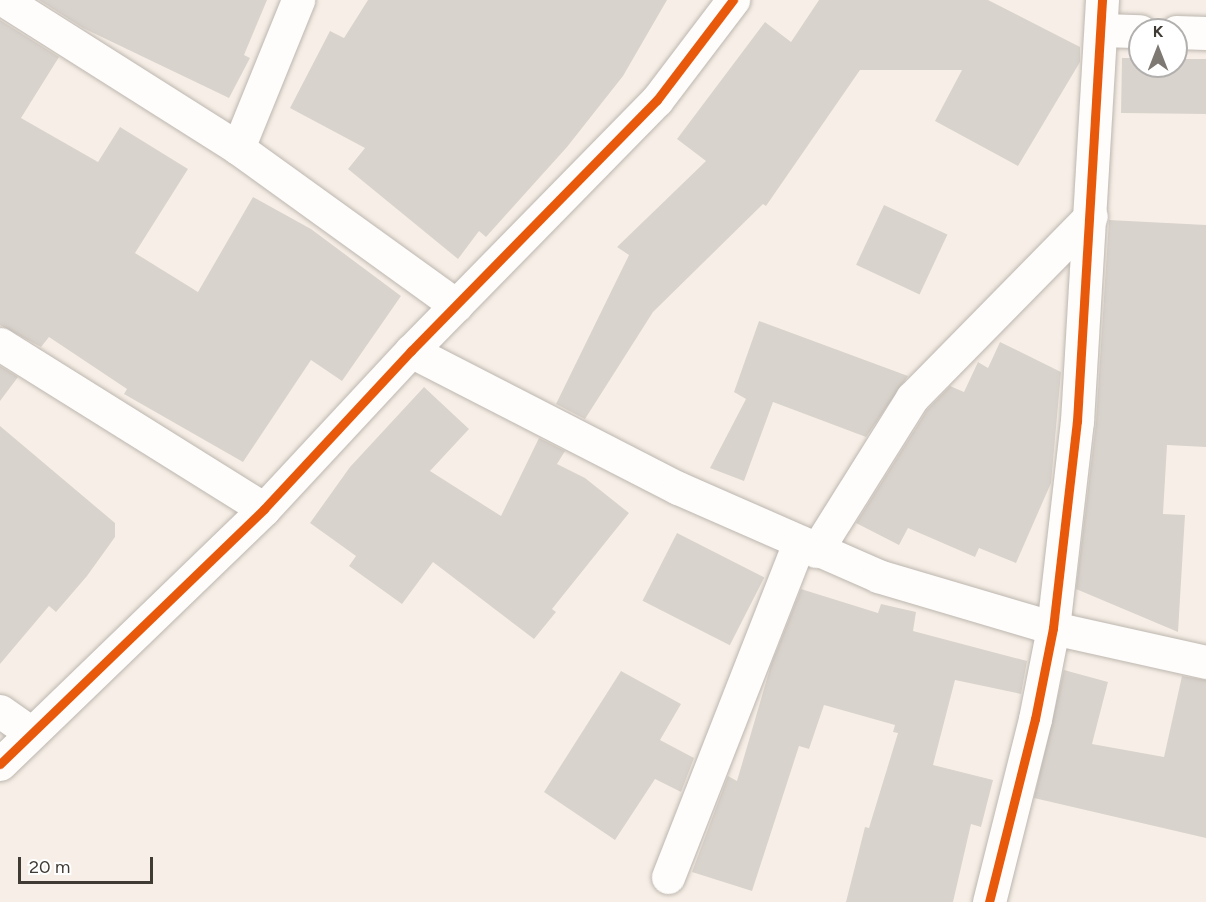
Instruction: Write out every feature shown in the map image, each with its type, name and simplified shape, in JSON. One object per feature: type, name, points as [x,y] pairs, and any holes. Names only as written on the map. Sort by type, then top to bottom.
[{"type":"street","points":[[4,0],[238,148],[456,305]]},
{"type":"street","points":[[238,148],[298,0]]},
{"type":"street","points":[[0,765],[30,732],[264,509],[411,351],[657,100],[733,0]]},
{"type":"street","points":[[989,902],[1035,719],[1053,628],[1077,421],[1103,15],[1128,26]]},
{"type":"street","points":[[1188,32],[1206,33]]},
{"type":"street","points":[[668,877],[807,546],[912,398],[1091,216]]},
{"type":"street","points":[[0,344],[264,509]]},
{"type":"street","points":[[411,351],[678,488],[878,576],[1053,628],[1206,662]]},
{"type":"street","points":[[0,711],[30,732]]},
{"type":"building","points":[[39,0],[267,0],[244,55],[250,58],[229,98],[83,28]]},
{"type":"building","points":[[368,0],[667,0],[623,76],[567,147],[486,237],[479,231],[458,259],[348,169],[365,148],[290,108],[330,31],[344,38]]},
{"type":"building","points":[[819,0],[988,0],[1080,47],[1080,62],[1018,166],[935,121],[962,70],[860,70],[766,206],[763,204],[653,312],[585,419],[556,404],[629,255],[617,247],[706,161],[677,139],[765,22],[791,42]]},
{"type":"building","points":[[0,20],[59,57],[21,118],[98,162],[120,127],[188,169],[135,253],[198,292],[253,197],[311,229],[401,296],[342,381],[311,360],[243,462],[124,394],[127,389],[49,337],[41,347],[0,325]]},
{"type":"building","points":[[1122,58],[1128,58],[1128,78],[1188,78],[1188,59],[1206,59],[1206,114],[1121,113]]},
{"type":"building","points":[[884,205],[947,235],[920,294],[856,265]]},
{"type":"building","points":[[1109,220],[1206,225],[1206,447],[1167,445],[1163,514],[1185,515],[1178,632],[1076,589],[1096,423]]},
{"type":"building","points":[[759,321],[908,376],[866,437],[773,402],[744,481],[710,468],[746,399],[734,392]]},
{"type":"building","points":[[1000,342],[1061,372],[1051,483],[1016,563],[979,548],[975,557],[908,528],[899,545],[856,523],[927,410],[950,386],[964,392],[978,362],[988,368]]},
{"type":"building","points":[[0,366],[18,377],[0,401]]},
{"type":"building","points":[[424,387],[469,429],[430,471],[501,516],[539,438],[565,451],[557,464],[585,478],[629,513],[552,609],[556,612],[534,639],[433,562],[402,604],[349,566],[356,556],[310,523],[350,467]]},
{"type":"building","points":[[0,426],[115,523],[115,537],[87,576],[56,612],[49,606],[0,664]]},
{"type":"building","points":[[677,533],[764,577],[730,645],[642,601]]},
{"type":"building","points":[[801,589],[878,613],[881,604],[916,612],[913,631],[1027,661],[1021,694],[955,680],[933,765],[993,780],[981,827],[971,824],[953,902],[846,902],[865,827],[869,828],[898,733],[893,732],[895,725],[824,705],[809,749],[799,746],[752,891],[692,872],[728,776],[737,781],[771,665]]},
{"type":"building","points":[[1064,670],[1108,682],[1092,744],[1164,757],[1182,676],[1206,680],[1206,838],[1034,798]]},
{"type":"building","points":[[621,671],[681,704],[660,740],[694,758],[681,792],[655,779],[615,840],[544,792]]},
{"type":"cycle path","points":[[0,764],[264,509],[411,351],[657,100],[733,0]]},
{"type":"cycle path","points":[[989,902],[1035,719],[1053,628],[1077,421],[1102,0]]}]
